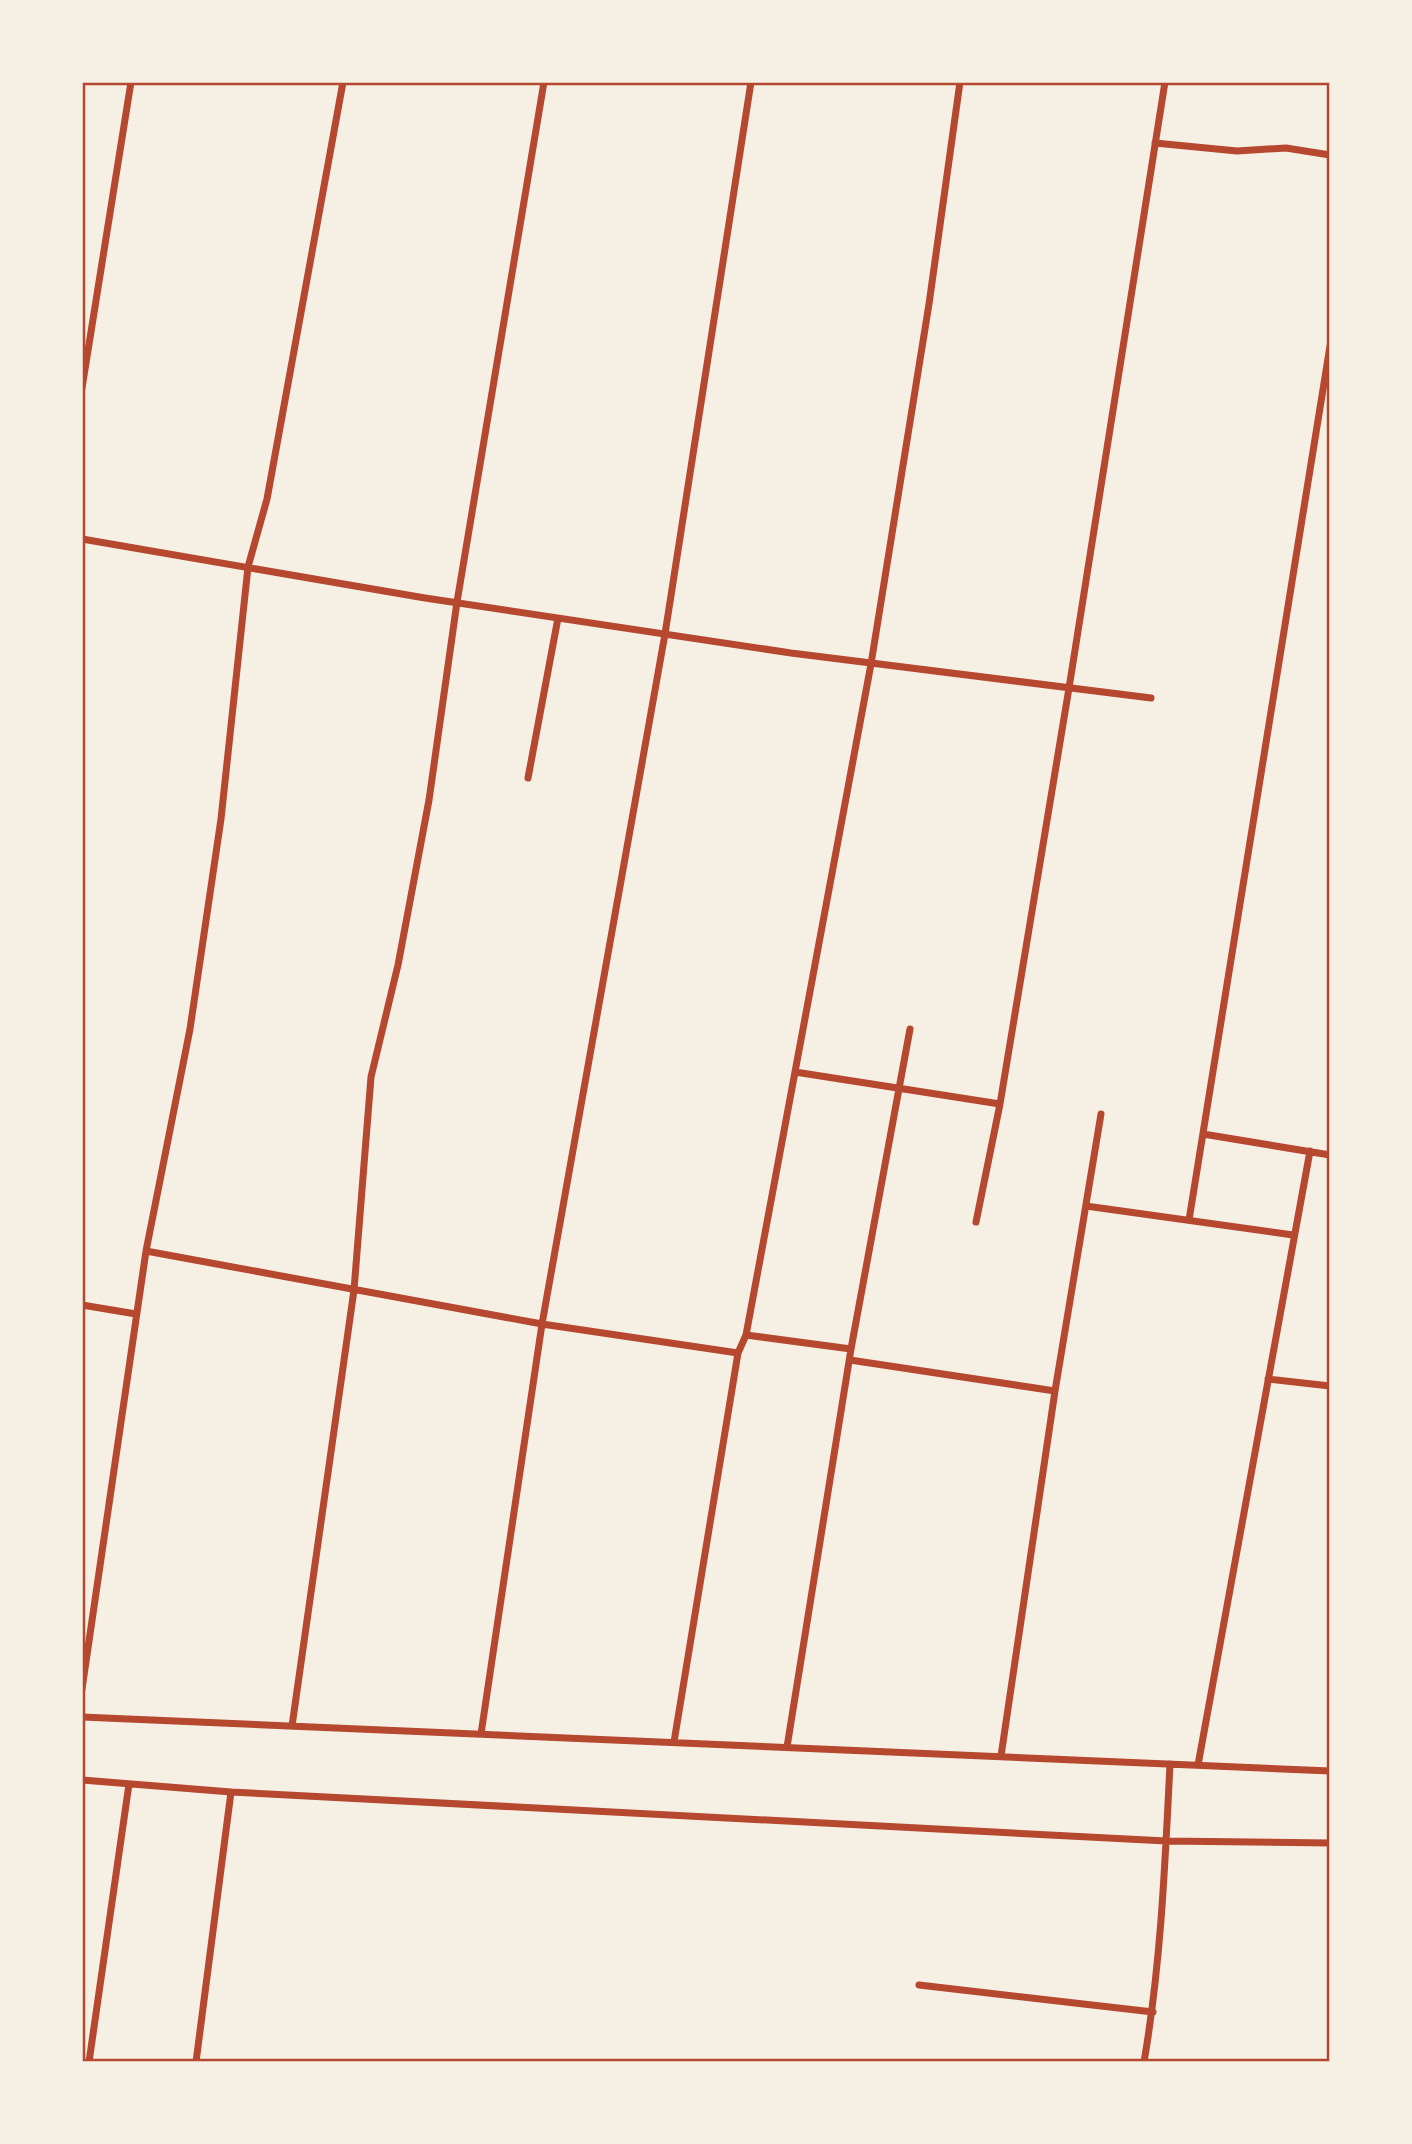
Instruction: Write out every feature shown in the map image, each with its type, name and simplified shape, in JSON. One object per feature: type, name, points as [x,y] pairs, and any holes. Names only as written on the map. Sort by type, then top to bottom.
[{"type":"street","points":[[82,388],[131,82]]},
{"type":"street","points":[[82,1689],[146,1251],[194,1002],[221,819],[248,568],[269,486],[343,82]]},
{"type":"street","points":[[292,1726],[354,1290],[371,1077],[398,965],[427,814],[457,602],[544,82]]},
{"type":"street","points":[[481,1734],[542,1324],[665,634],[751,82]]},
{"type":"street","points":[[674,1742],[738,1353],[746,1335],[870,664],[929,304],[960,82]]},
{"type":"street","points":[[976,1222],[1000,1104],[1069,688],[1165,82]]},
{"type":"street","points":[[1155,143],[1237,152],[1286,148],[1330,155]]},
{"type":"street","points":[[1189,1220],[1330,346]]},
{"type":"street","points":[[82,539],[665,634],[870,664],[1151,698]]},
{"type":"street","points":[[528,778],[558,618]]},
{"type":"street","points":[[787,1747],[851,1349],[910,1029]]},
{"type":"street","points":[[795,1072],[1000,1104]]},
{"type":"street","points":[[1001,1756],[1055,1391],[1101,1114]]},
{"type":"street","points":[[1203,1134],[1330,1155]]},
{"type":"street","points":[[1198,1765],[1310,1151]]},
{"type":"street","points":[[1086,1206],[1293,1234]]},
{"type":"street","points":[[146,1251],[542,1324],[738,1353]]},
{"type":"street","points":[[82,1306],[136,1314]]},
{"type":"street","points":[[746,1335],[851,1349]]},
{"type":"street","points":[[850,1360],[1055,1391]]},
{"type":"street","points":[[1268,1379],[1330,1387]]},
{"type":"street","points":[[82,1717],[1330,1771]]},
{"type":"street","points":[[1144,2062],[1153,2012],[1163,1910],[1170,1764]]},
{"type":"street","points":[[82,1780],[231,1792],[1166,1841],[1330,1843]]},
{"type":"street","points":[[89,2062],[129,1784]]},
{"type":"street","points":[[196,2062],[231,1792]]},
{"type":"street","points":[[919,1985],[1153,2012]]}]
